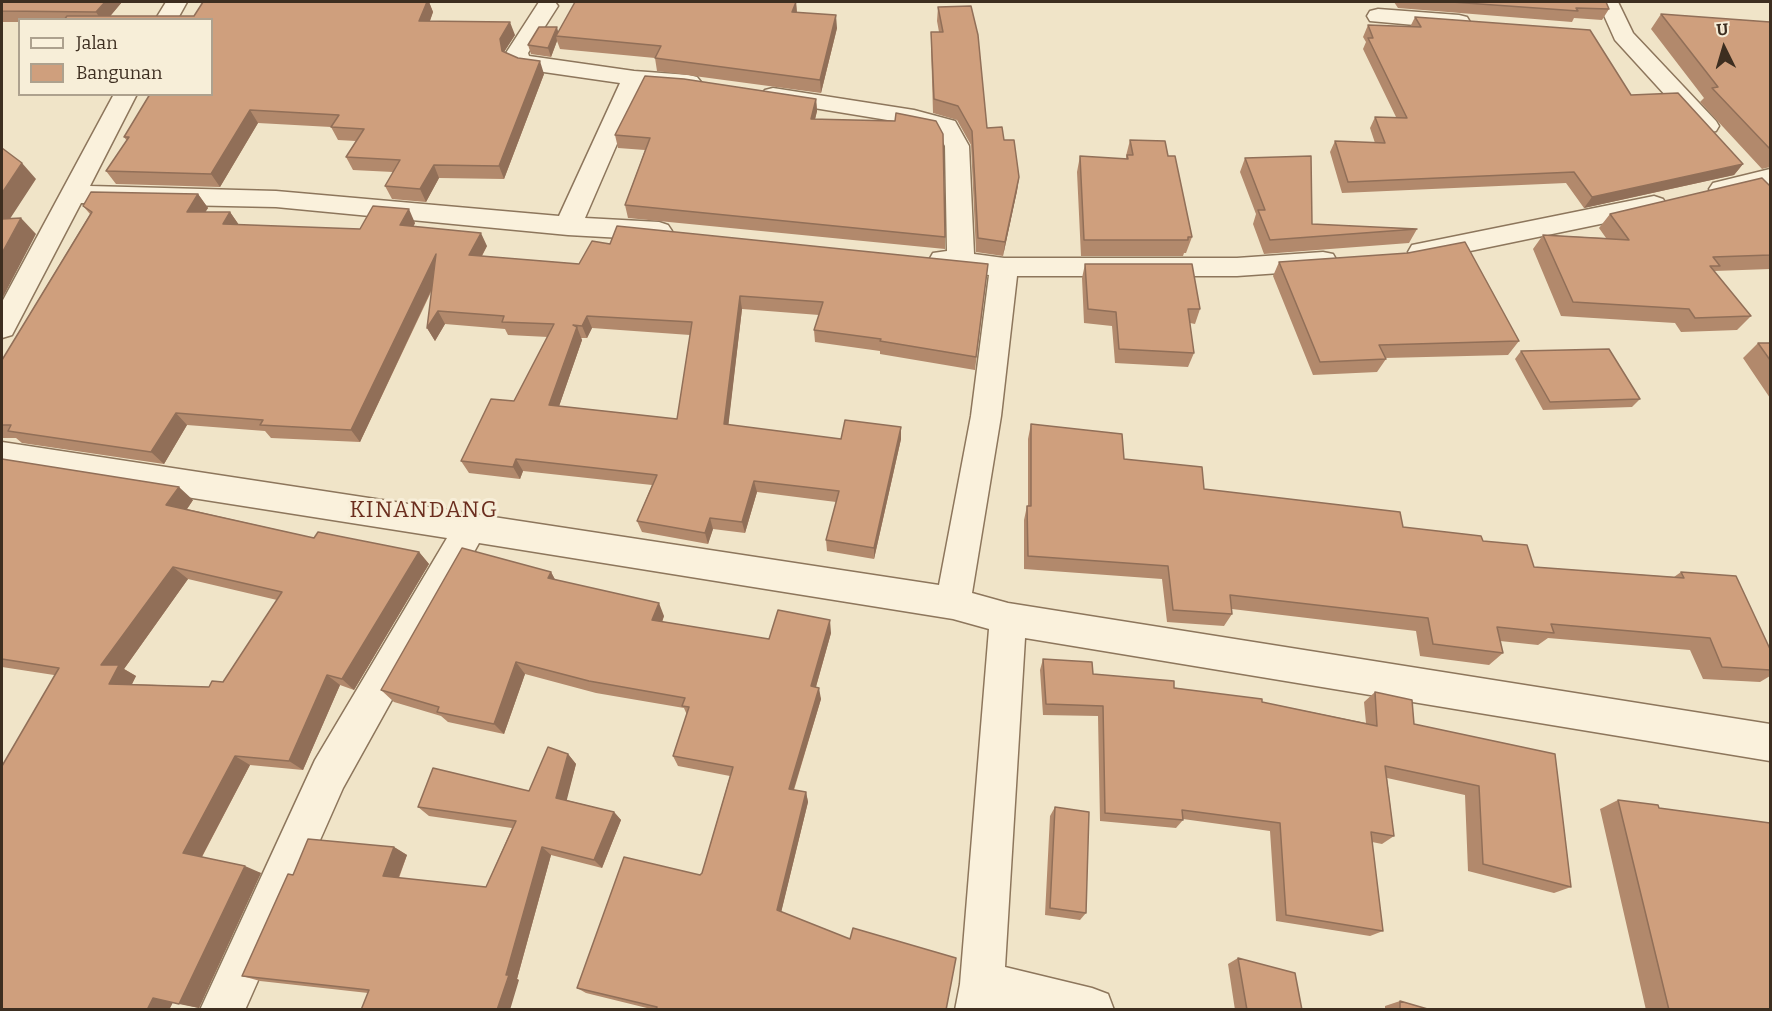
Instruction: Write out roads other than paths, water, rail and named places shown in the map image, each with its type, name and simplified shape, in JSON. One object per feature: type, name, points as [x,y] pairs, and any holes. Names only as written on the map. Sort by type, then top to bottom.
[{"type":"street","points":[[167,18],[176,2]]},
{"type":"street","points":[[1608,2],[1623,35],[1719,138]]},
{"type":"street","points":[[547,6],[518,53],[517,58],[524,62],[710,86]]},
{"type":"street","points":[[1377,16],[1483,24]]},
{"type":"street","points":[[1600,33],[1623,35]]},
{"type":"street","points":[[568,226],[634,78]]},
{"type":"street","points":[[745,91],[914,117],[946,126],[957,146],[961,262]]},
{"type":"street","points":[[2,328],[125,96]]},
{"type":"street","points":[[1399,256],[1761,180]]},
{"type":"street","points":[[74,194],[276,199],[568,226],[689,234]]},
{"type":"street","points":[[916,258],[1004,267],[1236,267],[1353,259]]},
{"type":"street","points":[[953,603],[986,416],[1004,267]]},
{"type":"street","points":[[2,455],[953,603],[1008,619],[1770,743]]},
{"type":"street","points":[[222,1010],[328,774],[470,529]]},
{"type":"street","points":[[1008,619],[979,997],[1092,1010]]},
{"type":"district","name":"KINANDANG","points":[[424,511]]}]
